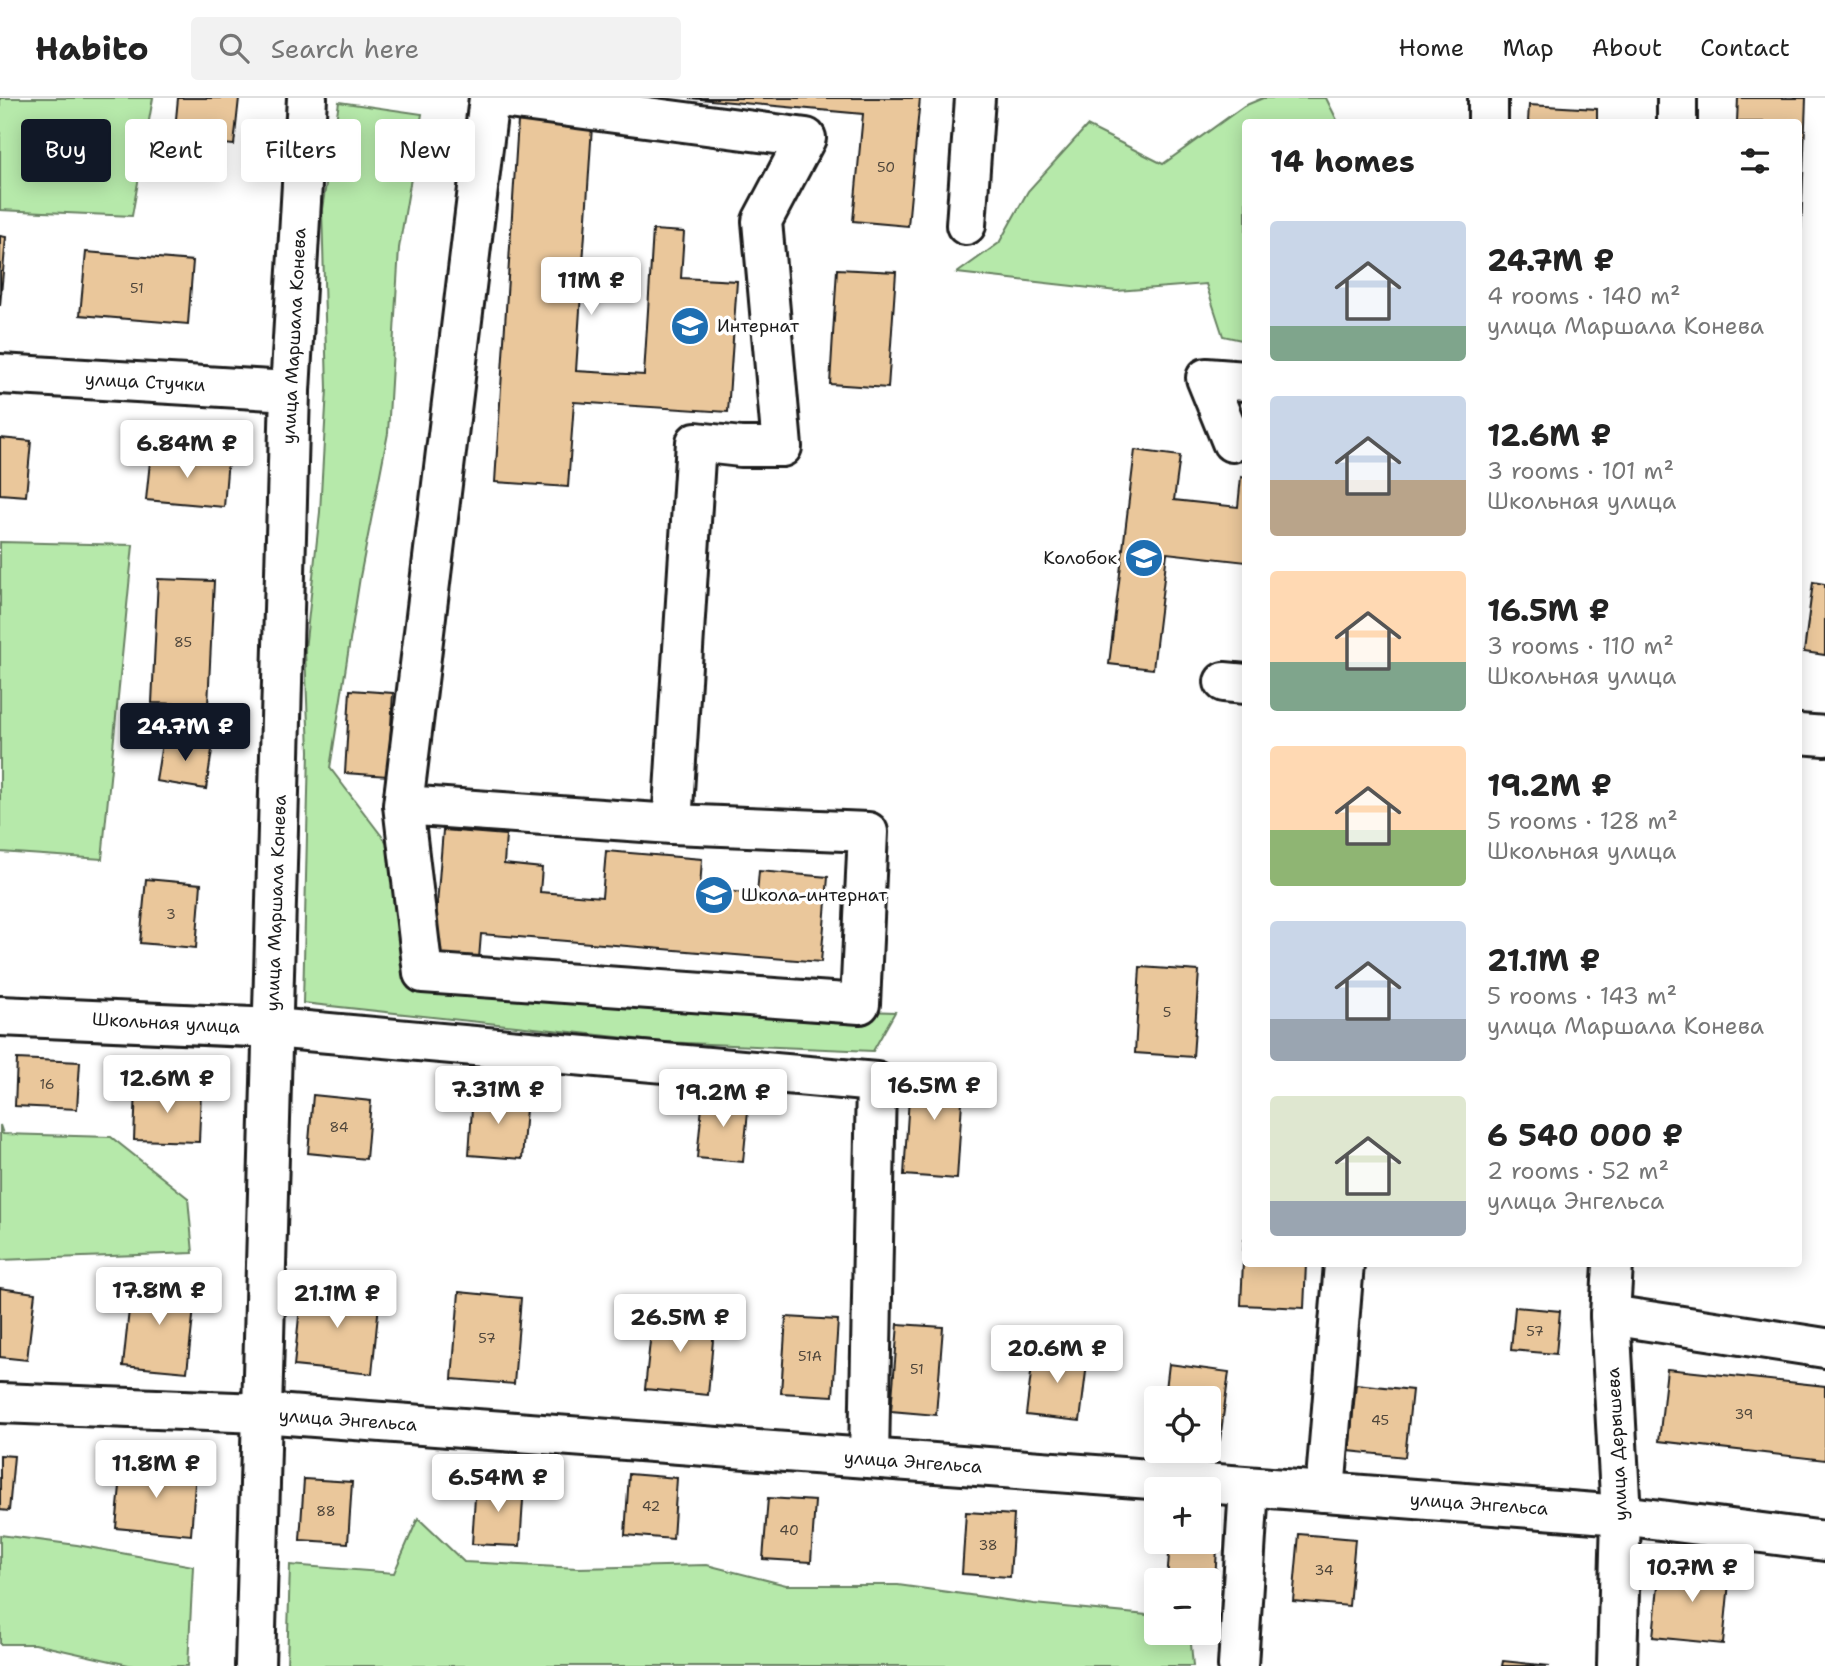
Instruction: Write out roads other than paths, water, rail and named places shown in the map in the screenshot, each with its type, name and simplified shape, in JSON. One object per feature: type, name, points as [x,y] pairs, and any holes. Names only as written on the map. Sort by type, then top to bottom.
[{"type":"street","name":"улица Маршала Конева","points":[[255,1666],[290,391],[307,98]]},
{"type":"street","points":[[403,805],[672,824],[868,832],[860,1004],[423,973],[403,805],[489,98]]},
{"type":"street","points":[[502,98],[806,138],[762,221],[782,447],[741,447],[696,442],[672,824]]},
{"type":"street","points":[[966,225],[975,98]]},
{"type":"street","points":[[1488,98],[1488,119]]},
{"type":"street","points":[[1677,98],[1677,119]]},
{"type":"street","name":"улица Стучки","points":[[0,374],[290,391]]},
{"type":"street","points":[[1231,442],[1206,378],[1242,381]]},
{"type":"street","points":[[1802,734],[1825,736]]},
{"type":"street","name":"Школьная улица","points":[[0,1016],[273,1028],[876,1082],[869,1458]]},
{"type":"street","points":[[1325,1492],[1345,1267]]},
{"type":"street","name":"улица Дерышева","points":[[1613,1267],[1611,1315],[1621,1515],[1617,1666]]},
{"type":"street","points":[[1611,1315],[1825,1348]]},
{"type":"street","name":"улица Энгельса","points":[[0,1403],[261,1413],[1325,1492],[1621,1515],[1825,1541]]},
{"type":"street","points":[[1237,1666],[1249,1487]]},
{"type":"place","name":"Интернат","points":[[690,326]]},
{"type":"place","name":"Колобок","points":[[1144,558]]},
{"type":"place","name":"Школа-интернат","points":[[714,895]]}]
